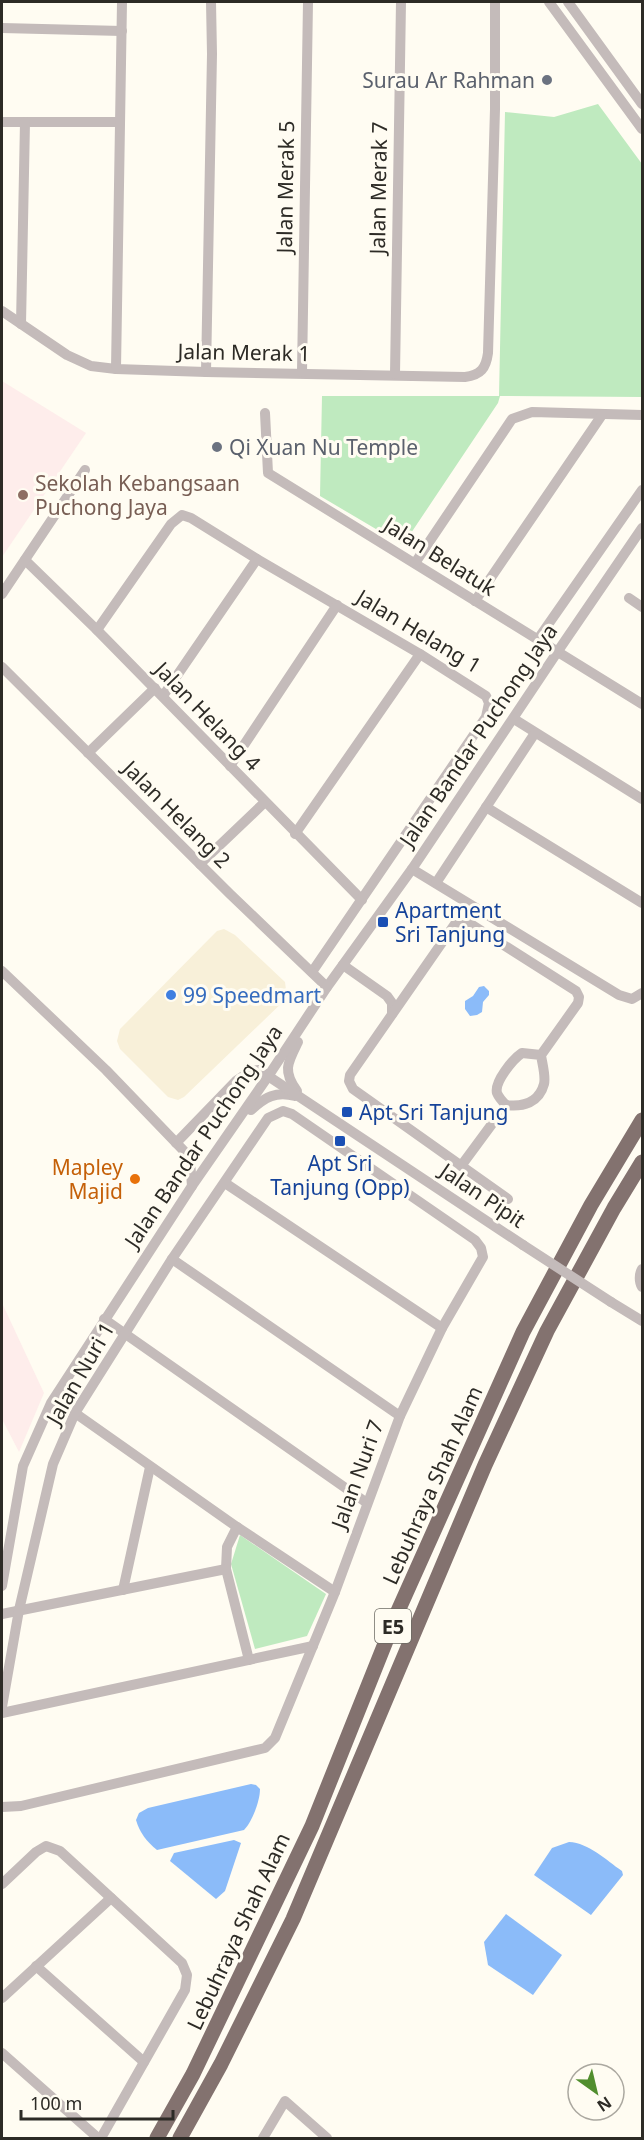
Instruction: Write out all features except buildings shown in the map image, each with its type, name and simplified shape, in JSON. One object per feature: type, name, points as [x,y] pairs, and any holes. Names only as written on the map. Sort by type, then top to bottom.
[{"type":"highway","name":"Lebuhraya Shah Alam","points":[[158,2139],[194,2074],[312,1826],[398,1611],[523,1332],[591,1205],[642,1120]]},
{"type":"highway","name":"Lebuhraya Shah Alam","points":[[180,2139],[221,2064],[292,1919],[485,1464],[548,1331],[642,1161]]},
{"type":"street","points":[[116,369],[122,2]]},
{"type":"street","points":[[206,372],[211,2]]},
{"type":"street","name":"Jalan Merak 5","points":[[302,372],[308,2]]},
{"type":"street","name":"Jalan Merak 7","points":[[395,374],[401,2]]},
{"type":"street","name":"Jalan Merak 1","points":[[2,311],[80,362],[91,366],[206,372],[473,376],[485,367],[488,353],[495,103],[495,2]]},
{"type":"street","points":[[549,2],[642,129]]},
{"type":"street","points":[[568,2],[642,104]]},
{"type":"street","points":[[2,28],[122,31]]},
{"type":"street","points":[[2,122],[120,122]]},
{"type":"street","points":[[21,324],[25,122]]},
{"type":"street","points":[[415,563],[512,419],[532,412],[602,416],[642,415]]},
{"type":"street","name":"Jalan Belatuk","points":[[265,413],[268,473],[641,700]]},
{"type":"street","points":[[475,601],[602,416]]},
{"type":"street","points":[[2,594],[85,470]]},
{"type":"street","points":[[538,639],[642,490]]},
{"type":"street","name":"Jalan Helang 1","points":[[97,630],[171,525],[182,515],[191,518],[420,654],[480,690],[486,696],[489,703],[486,717],[312,972]]},
{"type":"street","name":"Jalan Bandar Puchong Jaya","points":[[2,1586],[23,1466],[51,1404],[192,1186],[327,987],[412,869],[642,528]]},
{"type":"street","points":[[88,753],[159,692],[257,559]]},
{"type":"street","name":"Jalan Helang 4","points":[[25,560],[159,692],[295,834],[362,900]]},
{"type":"street","points":[[629,598],[642,607]]},
{"type":"street","points":[[231,766],[337,605]]},
{"type":"street","points":[[295,834],[420,654]]},
{"type":"street","name":"Jalan Helang 2","points":[[2,667],[327,987]]},
{"type":"street","points":[[514,719],[642,799]]},
{"type":"street","points":[[436,883],[535,733]]},
{"type":"street","points":[[200,864],[265,802]]},
{"type":"street","points":[[486,807],[642,903]]},
{"type":"street","points":[[412,869],[619,995],[633,999],[642,993]]},
{"type":"street","points":[[508,1198],[352,1089],[349,1081],[350,1075],[457,921],[469,922],[576,991],[579,997],[578,1003],[541,1055],[545,1083],[538,1096],[520,1107],[506,1105],[497,1094],[497,1086],[509,1065],[522,1053],[541,1055]]},
{"type":"street","points":[[343,965],[387,996],[392,1003],[392,1014]]},
{"type":"street","points":[[2,971],[106,1070],[176,1143],[190,1161],[192,1186]]},
{"type":"street","points":[[387,996],[398,995],[408,990]]},
{"type":"street","name":"Jalan Pipit","points":[[303,1098],[291,1083],[287,1071],[288,1062],[320,998]]},
{"type":"street","points":[[176,1143],[242,1075],[251,1071],[269,1075]]},
{"type":"street","name":"Jalan Pipit","points":[[269,1075],[523,1245],[642,1321]]},
{"type":"street","points":[[235,1125],[258,1103],[274,1094],[283,1093],[303,1098]]},
{"type":"street","points":[[461,1166],[506,1105]]},
{"type":"street","name":"Jalan Nuri 1","points":[[2,1707],[19,1610],[53,1464],[75,1413],[172,1259],[268,1118],[283,1111],[292,1114],[475,1240]]},
{"type":"street","points":[[225,1183],[442,1328]]},
{"type":"street","name":"Jalan Nuri 7","points":[[2,1807],[33,1803],[265,1748],[275,1738],[334,1592],[399,1416],[442,1328],[483,1257],[481,1248],[475,1240]]},
{"type":"street","points":[[172,1259],[399,1416]]},
{"type":"street","points":[[642,1269],[640,1284],[642,1287]]},
{"type":"street","points":[[104,1319],[367,1503]]},
{"type":"street","points":[[75,1413],[334,1592]]},
{"type":"street","points":[[123,1590],[150,1467]]},
{"type":"street","points":[[237,1527],[227,1547],[226,1569],[249,1660]]},
{"type":"street","points":[[2,1614],[226,1569]]},
{"type":"street","points":[[2,1713],[313,1646]]},
{"type":"street","points":[[2,1884],[36,1852],[46,1846],[60,1851],[182,1963],[188,1975],[185,1990],[99,2139],[2,2054]]},
{"type":"street","points":[[2,1998],[111,1898]]},
{"type":"street","points":[[36,1966],[144,2062]]},
{"type":"street","points":[[263,2139],[285,2101],[327,2139]]},
{"type":"shaded area","name":"Sekolah Kebangsaan Puchong Jaya","points":[[2,381],[86,433],[2,557]]},
{"type":"shaded area","points":[[224,929],[235,935],[285,982],[287,998],[184,1097],[178,1100],[168,1097],[120,1049],[117,1041],[120,1029],[217,931]]},
{"type":"shaded area","points":[[2,1303],[44,1393],[19,1452],[2,1419]]},
{"type":"green space","points":[[598,104],[642,164],[642,397],[500,396],[498,403],[403,545],[320,496],[322,396],[499,396],[505,112],[554,117]]},
{"type":"green space","points":[[240,1535],[326,1594],[307,1636],[255,1649],[231,1564]]},
{"type":"water","points":[[484,986],[489,991],[489,995],[483,1002],[482,1012],[470,1016],[465,1009],[465,1001],[473,996],[479,987]]},
{"type":"water","points":[[251,1784],[260,1789],[260,1794],[253,1817],[244,1830],[157,1850],[139,1829],[136,1820],[139,1813],[148,1808]]},
{"type":"water","points":[[234,1840],[241,1843],[225,1891],[216,1899],[170,1861],[174,1853]]},
{"type":"water","points":[[569,1842],[583,1845],[622,1871],[623,1875],[591,1915],[534,1875],[552,1848]]},
{"type":"water","points":[[506,1914],[562,1955],[533,1995],[488,1965],[484,1942]]},
{"type":"place","name":"Surau Ar Rahman","points":[[547,80]]},
{"type":"place","name":"Qi Xuan Nu Temple","points":[[217,447]]},
{"type":"place","name":"Sekolah Kebangsaan Puchong Jaya","points":[[23,495]]},
{"type":"place","name":"Apartment Sri Tanjung","points":[[383,922]]},
{"type":"place","name":"99 Speedmart","points":[[171,995]]},
{"type":"place","name":"Apt Sri Tanjung","points":[[347,1112]]},
{"type":"place","name":"Apt Sri Tanjung (Opp)","points":[[340,1141]]},
{"type":"place","name":"Mapley Majid","points":[[135,1179]]}]
